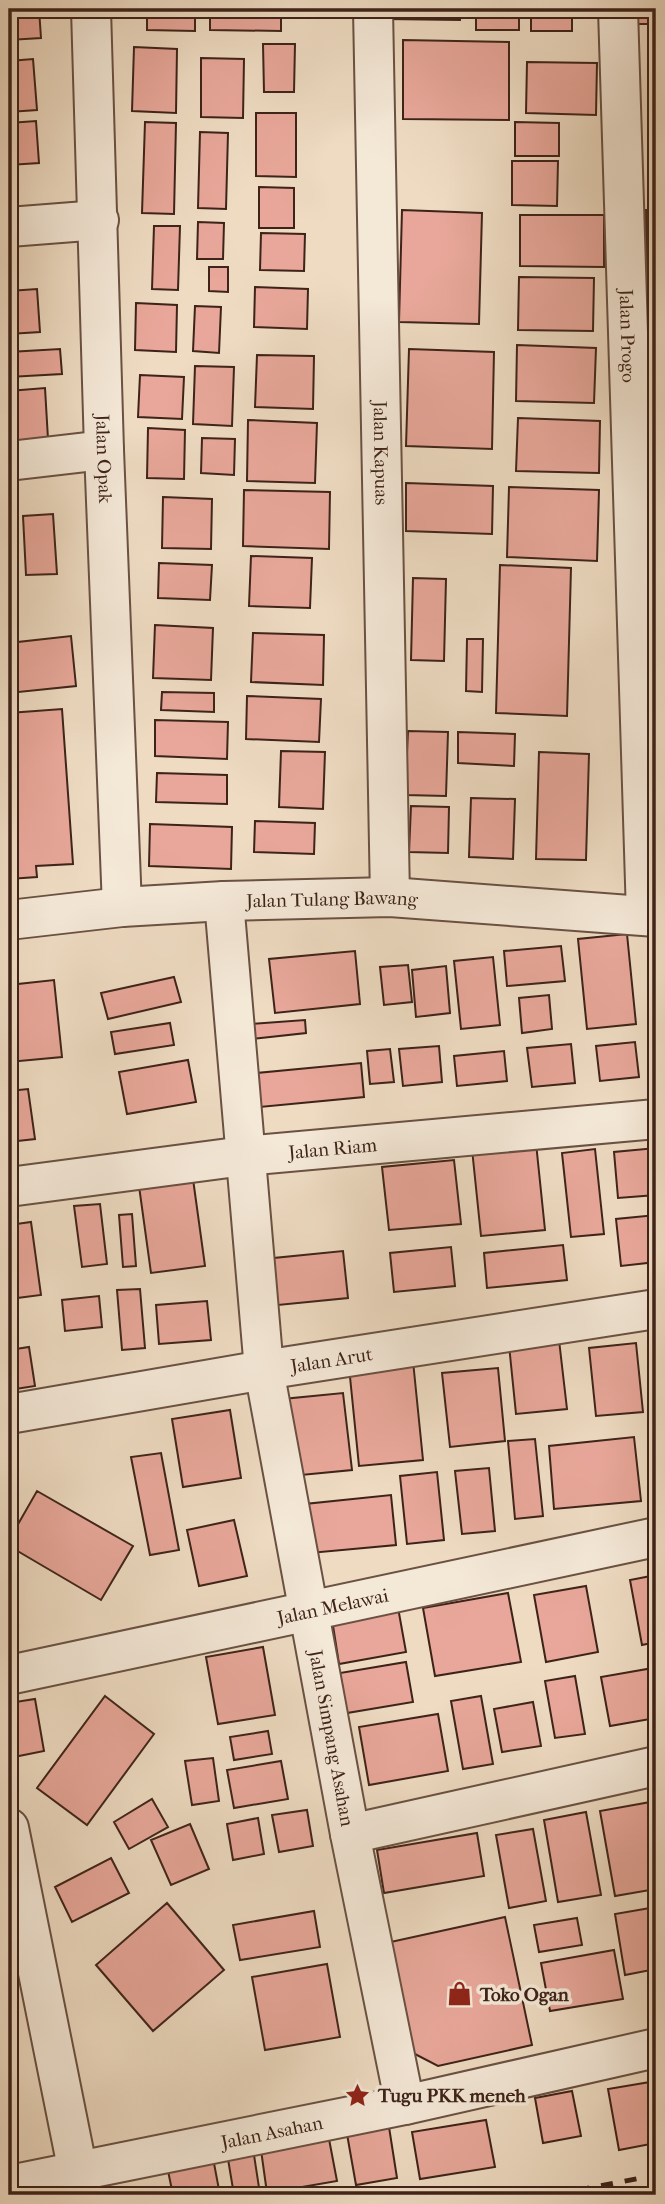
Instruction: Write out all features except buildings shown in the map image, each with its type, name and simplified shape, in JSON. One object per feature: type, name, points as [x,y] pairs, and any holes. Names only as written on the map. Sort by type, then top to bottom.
[{"type":"street","name":"Jalan Opak","points":[[91,9],[104,450],[122,907]]},
{"type":"street","name":"Jalan Kapuas","points":[[373,9],[390,897]]},
{"type":"street","name":"Jalan Progo","points":[[618,9],[651,916]]},
{"type":"street","points":[[9,227],[99,220]]},
{"type":"street","points":[[9,461],[104,450]]},
{"type":"street","name":"Jalan Tulang Bawang","points":[[9,920],[122,907],[223,901],[390,897],[651,916]]},
{"type":"street","name":"Jalan Simpang Asahan","points":[[223,901],[264,1370],[350,1834],[405,2105]]},
{"type":"street","name":"Jalan Riam","points":[[9,1188],[244,1156],[656,1119]]},
{"type":"street","name":"Jalan Arut","points":[[9,1414],[264,1370],[656,1309]]},
{"type":"street","name":"Jalan Melawai","points":[[9,1675],[656,1537]]},
{"type":"street","points":[[350,1834],[656,1766]]},
{"type":"street","points":[[9,1828],[78,2172]]},
{"type":"street","name":"Jalan Asahan","points":[[9,2185],[405,2105],[656,2048]]},
{"type":"railway","points":[[554,2195],[656,2175]]},
{"type":"place","name":"Toko Ogan","points":[[460,1994]]},
{"type":"place","name":"Tugu PKK meneh","points":[[358,2095]]}]
